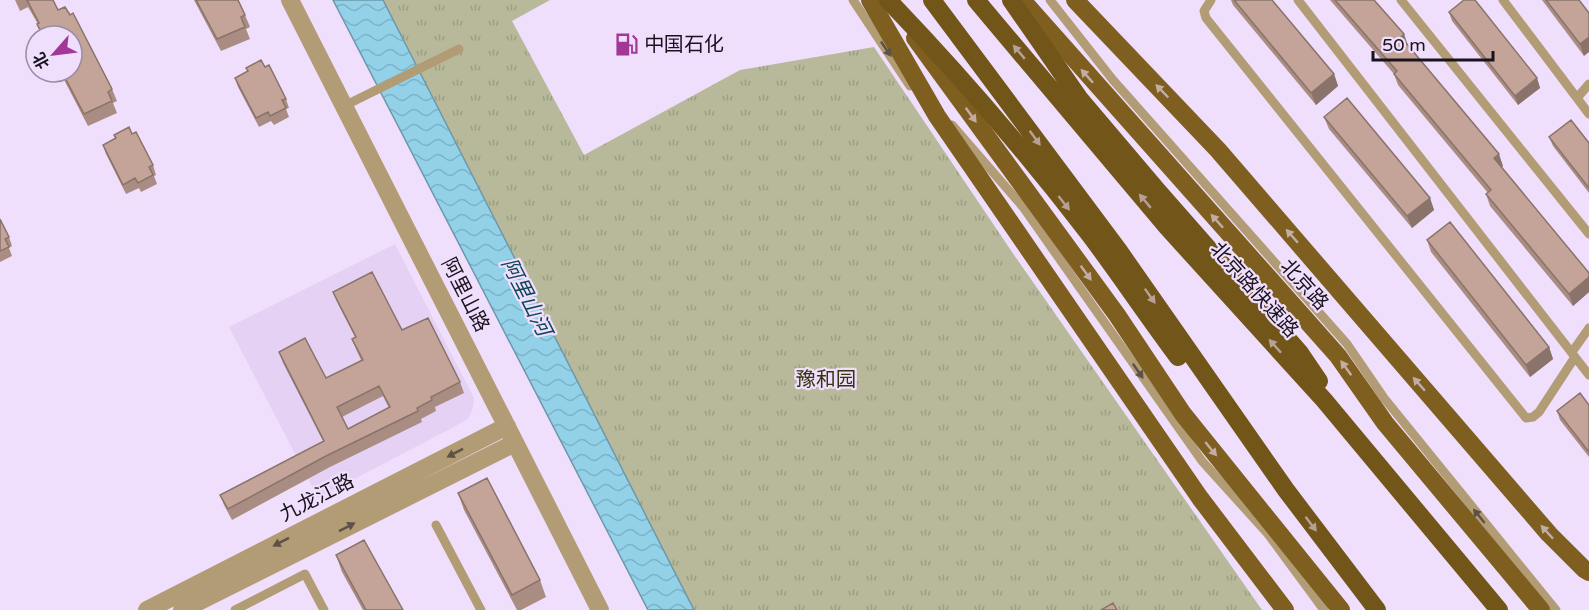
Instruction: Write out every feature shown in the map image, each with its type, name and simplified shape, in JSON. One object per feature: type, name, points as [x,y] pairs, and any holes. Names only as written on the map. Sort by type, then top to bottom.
[{"type":"highway","points":[[888,0],[938,51],[1042,175],[1091,236],[1212,401],[1286,490]]},
{"type":"highway","name":"北京路快速路","points":[[976,0],[1167,227],[1323,400],[1499,610]]},
{"type":"highway","points":[[1011,0],[1079,98],[1156,190],[1300,353],[1367,452]]},
{"type":"highway","points":[[935,4],[1119,250],[1286,490],[1377,610]]},
{"type":"main road","points":[[870,0],[937,116],[1200,498],[1285,610]]},
{"type":"main road","points":[[888,0],[1117,315],[1183,414],[1341,610]]},
{"type":"main road","name":"北京路","points":[[1022,0],[1338,356],[1385,423],[1438,475],[1541,610]]},
{"type":"main road","points":[[1075,0],[1218,150],[1549,534],[1589,572]]},
{"type":"street","name":"阿里山路","points":[[290,0],[600,610]]},
{"type":"street","name":"九龙江路","points":[[147,610],[507,426]]},
{"type":"street","name":"九龙江路","points":[[182,610],[515,443]]},
{"type":"lane","points":[[853,0],[1016,246],[1163,458],[1275,610]]},
{"type":"lane","points":[[1050,0],[1113,80],[1347,344],[1438,475],[1556,610]]},
{"type":"lane","points":[[1211,0],[1204,11],[1206,18],[1526,418],[1533,417],[1539,412],[1589,328]]},
{"type":"lane","points":[[1298,0],[1589,375]]},
{"type":"lane","points":[[1401,0],[1589,234]]},
{"type":"lane","points":[[1503,0],[1589,114]]},
{"type":"lane","points":[[344,106],[459,49]]},
{"type":"lane","points":[[1577,98],[1589,84]]},
{"type":"lane","points":[[923,92],[1023,207],[1202,461],[1268,534],[1324,610]]},
{"type":"lane","points":[[436,525],[481,610]]},
{"type":"lane","points":[[235,610],[305,574],[324,610]]},
{"type":"shaded area","points":[[395,244],[474,398],[473,408],[468,419],[318,498],[229,327]]},
{"type":"green space","name":"豫和园","points":[[381,0],[550,0],[512,21],[584,155],[740,70],[874,47],[1014,255],[1262,610],[690,610]]},
{"type":"water","name":"阿里山河","points":[[333,0],[383,0],[694,610],[648,610]]},
{"type":"building","points":[[27,0],[53,0],[58,10],[65,7],[70,15],[73,13],[79,24],[37,24],[39,23]]},
{"type":"building","points":[[196,0],[238,0],[245,15],[241,17],[245,27],[217,39]]},
{"type":"building","points":[[1234,0],[1272,0],[1334,74],[1311,93]]},
{"type":"building","points":[[1335,0],[1374,0],[1404,34],[1401,37],[1499,154],[1494,158],[1589,273],[1589,277],[1569,294],[1486,194],[1491,190],[1394,74],[1397,71]]},
{"type":"building","points":[[1464,0],[1475,0],[1537,78],[1515,96],[1449,12]]},
{"type":"building","points":[[1546,0],[1579,0],[1589,13],[1589,37],[1580,44]]},
{"type":"building","points":[[84,34],[112,89],[108,92],[112,101],[84,114],[68,84],[84,84]]},
{"type":"building","points":[[261,60],[265,67],[269,65],[286,99],[282,100],[286,108],[270,116],[268,112],[256,118],[235,78],[248,71],[246,68]]},
{"type":"building","points":[[1347,98],[1430,198],[1407,216],[1324,117]]},
{"type":"building","points":[[1571,120],[1589,143],[1589,188],[1549,137]]},
{"type":"building","points":[[129,127],[132,134],[136,132],[153,165],[149,167],[153,175],[138,183],[135,178],[123,185],[103,145],[116,138],[114,135]]},
{"type":"building","points":[[0,219],[9,237],[5,239],[9,247],[0,251]]},
{"type":"building","points":[[1450,222],[1549,347],[1526,365],[1427,240]]},
{"type":"building","points":[[372,272],[402,330],[428,318],[460,382],[431,397],[432,400],[417,408],[418,411],[326,456],[228,509],[220,495],[324,441],[279,352],[305,338],[326,378],[363,360],[352,339],[356,337],[333,292]],"holes":[[[379,386],[390,407],[348,429],[337,407]]]},
{"type":"building","points":[[1580,393],[1589,405],[1589,452],[1557,411]]},
{"type":"building","points":[[487,478],[540,580],[512,595],[458,493]]},
{"type":"building","points":[[364,540],[403,610],[366,610],[336,555]]},
{"type":"building","points":[[1113,603],[1117,610],[1101,610]]},
{"type":"place","name":"中国石化","points":[[626,45]]}]
